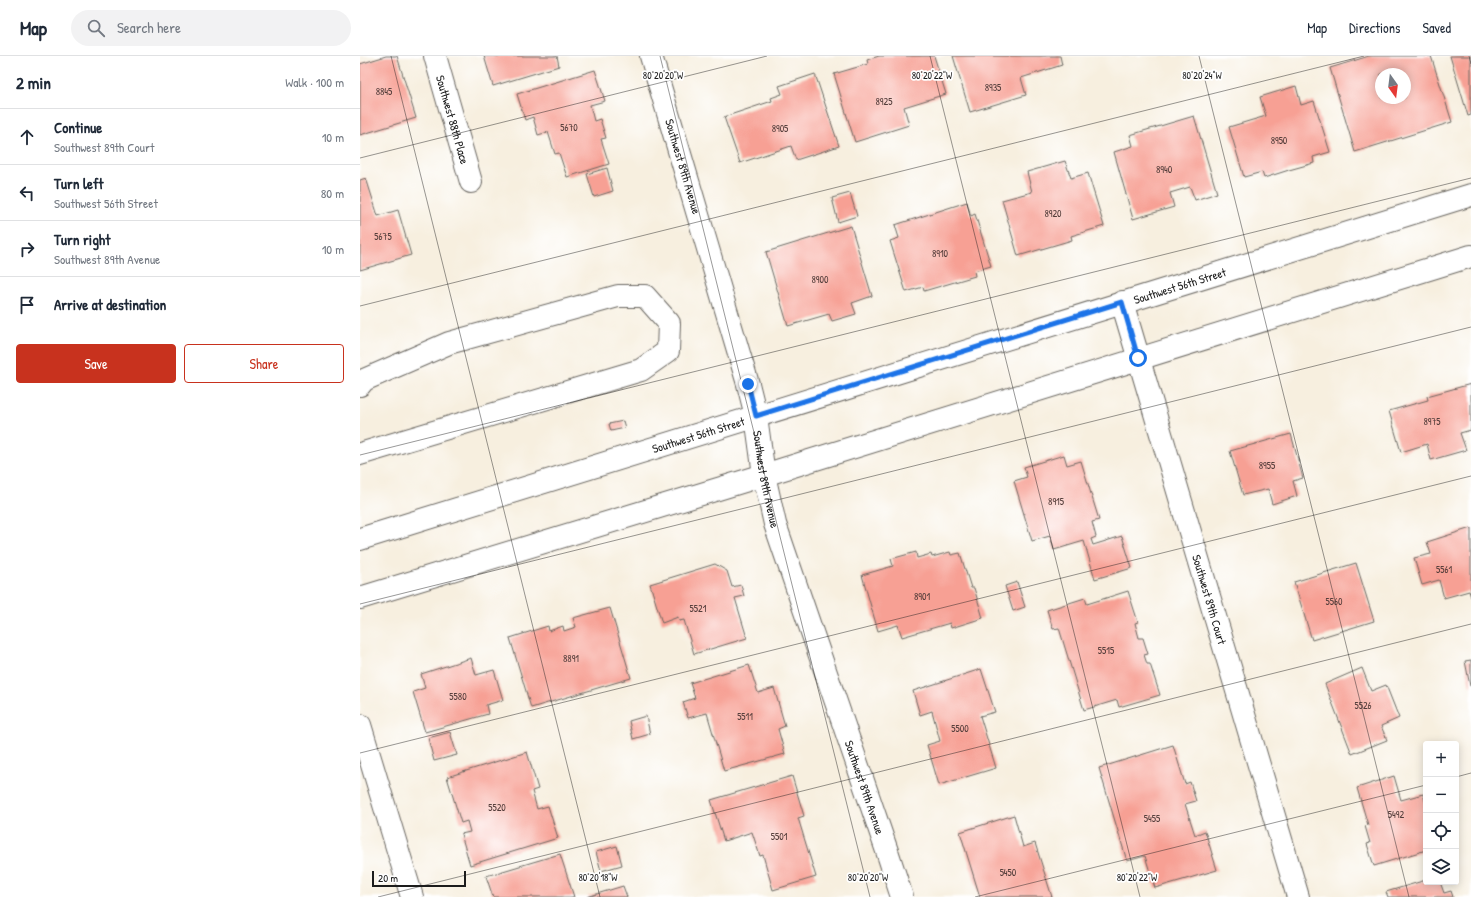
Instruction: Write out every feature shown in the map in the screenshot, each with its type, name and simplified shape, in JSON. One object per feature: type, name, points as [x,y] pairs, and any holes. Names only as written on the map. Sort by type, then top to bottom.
[{"type":"main road","name":"Southwest 88th Place","points":[[435,56],[471,182]]},
{"type":"main road","name":"Southwest 89th Avenue","points":[[651,56],[748,384],[756,416],[764,475],[775,524],[902,897]]},
{"type":"main road","name":"Southwest 56th Street","points":[[360,539],[1471,195]]},
{"type":"main road","points":[[360,598],[764,475],[1471,256]]},
{"type":"main road","points":[[360,385],[364,380],[448,343],[618,296],[646,296],[669,323],[668,351],[641,370],[360,454]]},
{"type":"main road","name":"Southwest 89th Court","points":[[1122,302],[1298,897]]},
{"type":"main road","points":[[360,725],[412,897]]},
{"type":"building","points":[[386,56],[397,56],[416,118],[360,135],[360,64]]},
{"type":"building","points":[[484,56],[557,56],[559,66],[493,86]]},
{"type":"building","points":[[879,56],[934,56],[946,94],[904,107],[909,125],[855,142],[834,74],[868,64],[867,60]]},
{"type":"building","points":[[953,56],[1060,56],[1062,65],[1021,78],[1026,95],[970,112]]},
{"type":"building","points":[[1369,56],[1431,56],[1452,122],[1355,152],[1330,68]]},
{"type":"building","points":[[1450,56],[1471,56],[1471,115],[1468,116]]},
{"type":"building","points":[[595,70],[605,101],[590,105],[594,121],[600,119],[606,138],[601,139],[609,164],[567,177],[559,153],[555,154],[548,132],[538,135],[533,117],[525,120],[517,94]]},
{"type":"building","points":[[815,74],[839,146],[796,160],[791,146],[740,163],[724,117],[772,101],[771,98],[782,94],[779,86]]},
{"type":"building","points":[[1296,86],[1301,105],[1314,101],[1330,152],[1313,157],[1314,163],[1264,178],[1262,172],[1244,177],[1229,127],[1266,116],[1260,97]]},
{"type":"building","points":[[1194,116],[1217,193],[1195,200],[1190,187],[1170,193],[1174,207],[1133,219],[1114,152],[1133,146],[1130,135]]},
{"type":"building","points":[[1065,161],[1071,178],[1088,173],[1104,226],[1071,236],[1072,240],[1018,256],[1002,200],[1032,192],[1027,172]]},
{"type":"building","points":[[607,168],[613,191],[594,197],[587,174]]},
{"type":"building","points":[[366,178],[378,216],[398,210],[411,255],[360,270],[360,180]]},
{"type":"building","points":[[850,193],[857,216],[838,222],[832,198]]},
{"type":"building","points":[[967,202],[971,216],[975,214],[991,266],[974,271],[975,276],[924,291],[923,287],[906,292],[890,241],[899,238],[895,225]]},
{"type":"building","points":[[851,226],[872,296],[852,303],[856,314],[832,321],[829,314],[788,326],[766,252]]},
{"type":"building","points":[[1471,384],[1471,430],[1460,433],[1466,450],[1431,460],[1427,444],[1401,452],[1389,411],[1428,400],[1427,396]]},
{"type":"building","points":[[623,421],[625,428],[611,431],[609,424]]},
{"type":"building","points":[[1291,434],[1303,478],[1293,481],[1297,496],[1272,504],[1268,489],[1243,495],[1230,451]]},
{"type":"building","points":[[1064,455],[1067,465],[1081,461],[1099,520],[1092,522],[1096,537],[1091,539],[1093,545],[1122,536],[1132,568],[1095,579],[1084,541],[1054,550],[1050,536],[1032,541],[1014,481],[1027,477],[1024,467]]},
{"type":"building","points":[[1471,528],[1471,597],[1469,591],[1444,598],[1439,580],[1422,585],[1414,558],[1431,554],[1427,542]]},
{"type":"building","points":[[916,552],[917,558],[931,554],[932,557],[950,552],[951,555],[960,553],[971,588],[974,588],[983,618],[951,628],[950,623],[902,637],[898,625],[878,631],[862,575],[893,566],[891,559]]},
{"type":"building","points":[[1356,563],[1374,621],[1312,640],[1294,582]]},
{"type":"building","points":[[715,564],[727,571],[732,587],[741,585],[744,596],[735,598],[747,638],[694,654],[684,620],[679,621],[678,617],[662,623],[650,584]]},
{"type":"building","points":[[1017,582],[1025,607],[1013,611],[1005,586]]},
{"type":"building","points":[[1128,591],[1138,622],[1135,623],[1139,638],[1143,638],[1148,654],[1144,655],[1147,664],[1150,664],[1160,695],[1119,707],[1117,700],[1084,710],[1059,628],[1053,629],[1047,610],[1085,598],[1087,604]]},
{"type":"building","points":[[610,608],[631,678],[531,708],[510,638],[548,626],[549,631],[563,626],[564,631],[576,627],[573,618]]},
{"type":"building","points":[[471,658],[476,675],[494,670],[503,700],[486,705],[488,714],[425,732],[413,692],[425,688],[421,674]]},
{"type":"building","points":[[1471,660],[1471,686],[1470,686],[1465,661]]},
{"type":"building","points":[[749,665],[758,693],[774,688],[785,726],[778,729],[785,754],[724,771],[707,713],[688,718],[683,702],[695,698],[690,683]]},
{"type":"building","points":[[1362,668],[1371,691],[1386,685],[1399,718],[1381,726],[1387,740],[1352,754],[1325,684]]},
{"type":"building","points":[[981,669],[995,712],[980,716],[996,768],[939,785],[927,745],[940,741],[932,711],[920,715],[913,691]]},
{"type":"building","points":[[646,716],[650,734],[633,739],[629,721]]},
{"type":"building","points":[[450,732],[457,755],[434,761],[428,738]]},
{"type":"building","points":[[1173,745],[1185,784],[1190,782],[1196,801],[1185,804],[1195,835],[1205,831],[1217,870],[1155,888],[1145,856],[1127,861],[1099,768]]},
{"type":"building","points":[[527,752],[538,789],[532,791],[537,809],[548,806],[558,838],[470,865],[461,834],[470,832],[467,821],[461,823],[447,777]]},
{"type":"building","points":[[792,776],[804,816],[798,818],[816,877],[773,890],[763,855],[760,856],[752,832],[724,841],[711,800]]},
{"type":"building","points":[[1394,776],[1401,800],[1423,794],[1423,851],[1374,866],[1367,844],[1370,843],[1365,826],[1368,825],[1357,788]]},
{"type":"building","points":[[1014,815],[1023,847],[1035,843],[1052,897],[980,897],[960,832]]},
{"type":"building","points":[[617,846],[622,865],[601,871],[596,852]]},
{"type":"building","points":[[560,854],[574,897],[493,897],[486,876]]},
{"type":"building","points":[[1423,881],[1423,885],[1441,885],[1444,893],[1451,891],[1453,897],[1388,897],[1386,892]]},
{"type":"building","points":[[623,886],[627,897],[587,897]]},
{"type":"route","points":[[748,384],[756,416],[1122,302],[1138,358]]}]
